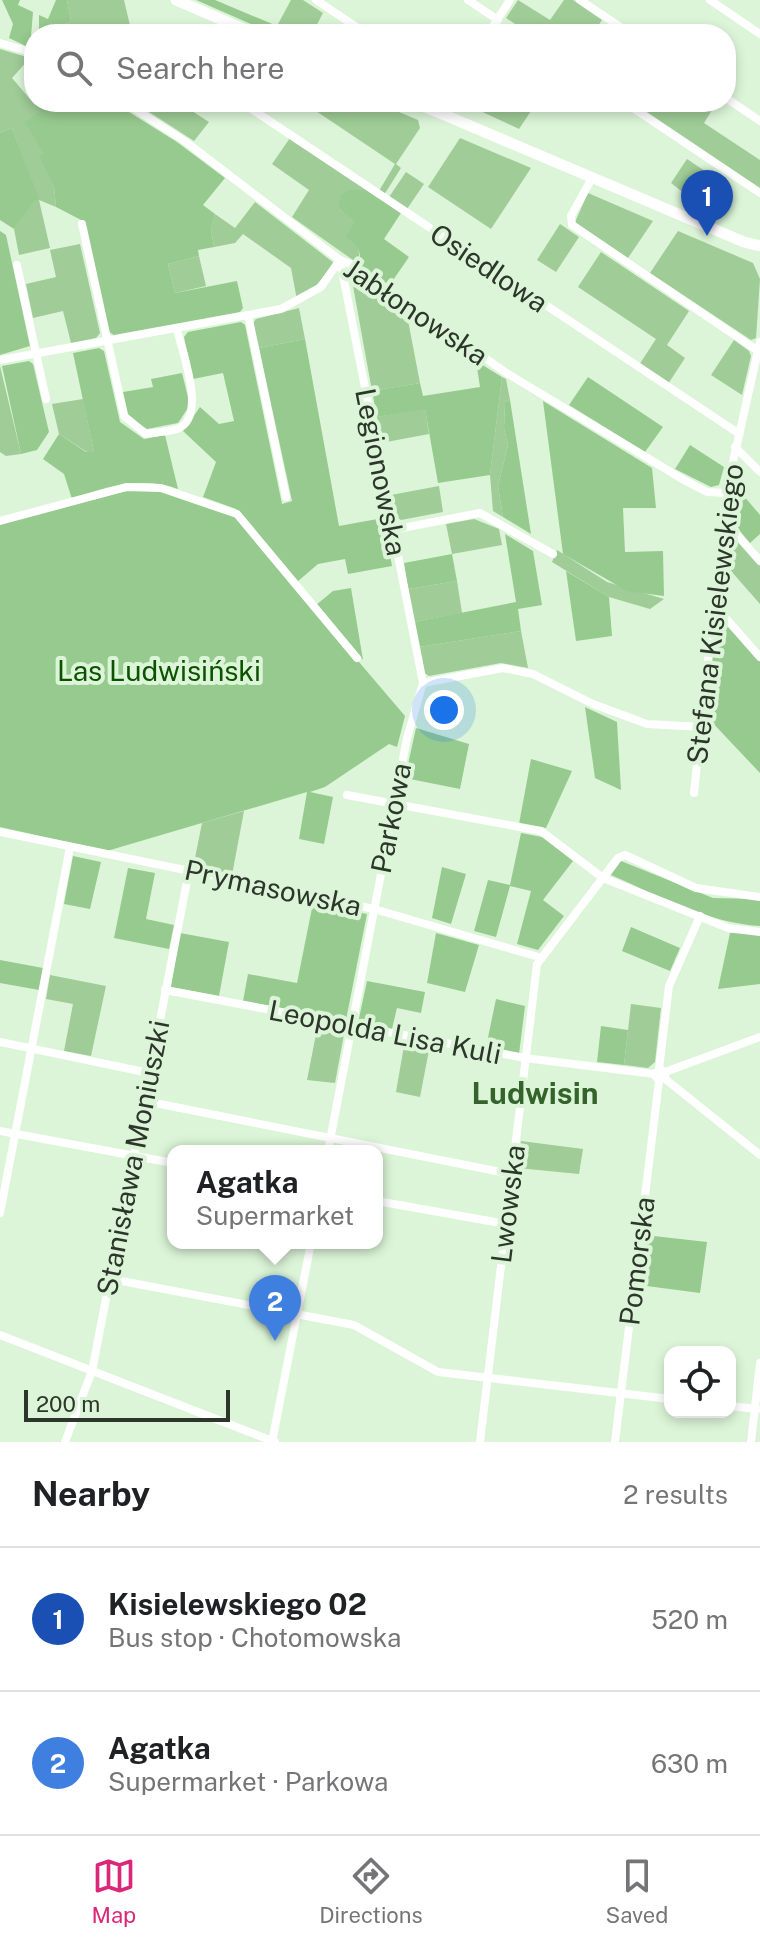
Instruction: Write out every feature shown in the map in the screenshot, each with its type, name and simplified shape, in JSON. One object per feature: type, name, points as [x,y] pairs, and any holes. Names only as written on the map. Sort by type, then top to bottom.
[{"type":"street","points":[[176,0],[232,24]]},
{"type":"street","points":[[316,0],[352,24]]},
{"type":"street","points":[[468,0],[490,24]]},
{"type":"street","points":[[495,24],[510,0]]},
{"type":"street","points":[[580,0],[616,24]]},
{"type":"street","points":[[710,0],[760,34]]},
{"type":"street","points":[[0,43],[24,50]]},
{"type":"street","points":[[736,105],[760,121]]},
{"type":"street","name":"Jabłonowska","points":[[147,112],[340,260],[353,265],[505,372],[623,445],[707,492],[726,493]]},
{"type":"street","name":"Osiedlowa","points":[[256,112],[738,433]]},
{"type":"street","points":[[452,112],[592,178],[760,246]]},
{"type":"street","points":[[639,112],[760,193]]},
{"type":"street","points":[[592,178],[571,216],[572,225],[759,346]]},
{"type":"street","points":[[82,224],[126,420],[146,434],[178,429],[187,421],[194,406],[177,329]]},
{"type":"street","points":[[744,242],[760,254]]},
{"type":"street","points":[[0,360],[281,309],[310,296],[328,279],[340,260]]},
{"type":"street","name":"Legionowska","points":[[340,260],[423,683]]},
{"type":"street","points":[[17,265],[46,399]]},
{"type":"street","points":[[248,315],[286,497]]},
{"type":"street","name":"Stefana Kisielewskiego","points":[[694,793],[726,493],[759,346]]},
{"type":"street","points":[[735,447],[760,472]]},
{"type":"street","points":[[0,521],[126,487],[161,488],[226,508],[237,514],[357,658]]},
{"type":"street","points":[[392,530],[480,513],[553,554]]},
{"type":"street","points":[[723,519],[760,561]]},
{"type":"street","points":[[715,606],[760,657]]},
{"type":"street","points":[[423,683],[503,668],[533,674],[593,704],[647,724],[703,727]]},
{"type":"street","name":"Parkowa","points":[[329,1145],[394,804],[411,722],[423,683]]},
{"type":"street","points":[[347,795],[541,831],[603,878],[728,928],[760,932]]},
{"type":"street","name":"Prymasowska","points":[[0,832],[374,909],[542,958]]},
{"type":"street","points":[[0,1213],[70,847]]},
{"type":"street","name":"Lwowska","points":[[480,1442],[537,964],[618,858],[626,855],[696,888],[760,897]]},
{"type":"street","name":"Stanisława Moniuszki","points":[[65,1442],[92,1371],[189,871]]},
{"type":"street","name":"Pomorska","points":[[615,1442],[669,986],[700,916]]},
{"type":"street","name":"Leopolda Lisa Kuli","points":[[165,990],[525,1058],[660,1075]]},
{"type":"street","points":[[660,1075],[760,1037]]},
{"type":"street","points":[[0,1042],[149,1073]]},
{"type":"street","points":[[660,1075],[760,1155]]},
{"type":"street","points":[[145,1101],[366,1145]]},
{"type":"street","points":[[0,1131],[167,1162]]},
{"type":"street","points":[[383,1148],[511,1174]]},
{"type":"street","points":[[383,1202],[506,1224]]},
{"type":"street","points":[[0,1335],[273,1442],[310,1249]]},
{"type":"street","points":[[111,1279],[354,1325],[438,1372],[664,1398]]},
{"type":"street","points":[[751,1442],[760,1363]]},
{"type":"street","points":[[736,1407],[757,1410]]},
{"type":"green space","points":[[2,0],[20,0],[18,5],[33,12],[32,24],[24,24],[24,45],[9,38],[13,24]]},
{"type":"green space","points":[[56,0],[67,0],[71,21],[65,24],[39,24],[39,15],[48,19]]},
{"type":"green space","points":[[67,0],[124,0],[130,24],[64,24],[71,21]]},
{"type":"green space","points":[[196,0],[215,0],[272,24],[251,24]]},
{"type":"green space","points":[[291,0],[303,0],[323,13],[317,24],[278,24]]},
{"type":"green space","points":[[518,0],[550,20],[564,0],[573,0],[602,20],[599,24],[515,24],[506,18]]},
{"type":"green space","points":[[0,49],[24,56],[24,65],[12,78],[24,92],[24,112],[40,112],[44,155],[40,156],[54,187],[56,207],[39,200],[50,248],[19,255],[14,229],[34,200],[38,199],[12,128],[0,133]]},
{"type":"green space","points":[[40,112],[129,112],[177,142],[225,178],[203,205],[215,214],[211,229],[214,247],[198,250],[199,256],[168,264],[175,293],[237,281],[243,308],[240,312],[114,335],[109,332],[85,222],[56,207],[54,187],[39,156],[44,154],[25,122]]},
{"type":"green space","points":[[149,112],[194,112],[209,122],[194,141]]},
{"type":"green space","points":[[317,112],[399,112],[418,120],[420,128],[396,164],[401,168],[384,195],[379,191],[395,164]]},
{"type":"green space","points":[[483,112],[530,112],[519,129]]},
{"type":"green space","points":[[647,112],[711,112],[704,123],[760,160],[760,188]]},
{"type":"green space","points":[[12,128],[39,199],[34,201],[14,229],[0,220],[0,133]]},
{"type":"green space","points":[[290,138],[367,190],[354,190],[339,209],[356,221],[360,265],[292,217],[309,190],[272,164]]},
{"type":"green space","points":[[460,138],[531,168],[491,229],[428,187]]},
{"type":"green space","points":[[687,159],[718,180],[704,201],[705,209],[671,183]]},
{"type":"green space","points":[[406,172],[424,184],[407,209],[389,197]]},
{"type":"green space","points":[[348,190],[367,190],[401,213],[384,239],[409,257],[389,286],[360,265],[358,248],[346,237],[355,221],[339,209],[341,195]]},
{"type":"green space","points":[[588,193],[653,221],[628,258],[575,222]]},
{"type":"green space","points":[[255,202],[334,263],[315,287],[297,300],[291,268],[243,234],[235,243],[214,247],[211,229],[215,214],[235,228]]},
{"type":"green space","points":[[560,224],[579,237],[556,272],[537,260]]},
{"type":"green space","points":[[0,231],[6,235],[30,346],[0,355]]},
{"type":"green space","points":[[678,231],[753,263],[760,279],[756,338],[751,340],[650,273]]},
{"type":"green space","points":[[80,244],[100,333],[96,338],[71,343],[63,311],[33,318],[26,284],[56,277],[50,250]]},
{"type":"green space","points":[[601,252],[689,311],[667,345],[685,358],[668,384],[639,365],[656,339],[578,287]]},
{"type":"green space","points":[[199,256],[206,286],[175,293],[168,264]]},
{"type":"green space","points":[[355,273],[406,310],[420,383],[372,391],[351,275]]},
{"type":"green space","points":[[299,308],[305,339],[259,348],[253,323],[256,319]]},
{"type":"green space","points":[[241,322],[245,325],[282,504],[292,501],[259,348],[305,339],[339,526],[383,518],[392,566],[348,574],[345,559],[318,564],[297,582],[236,509],[203,497],[216,462],[183,431],[200,407],[219,424],[234,421],[223,373],[193,379],[184,337],[188,332]]},
{"type":"green space","points":[[734,340],[751,356],[742,395],[711,375]]},
{"type":"green space","points":[[99,348],[104,351],[120,422],[144,439],[165,435],[178,489],[151,483],[125,484],[72,499],[64,474],[43,459],[59,434],[86,452],[94,452],[73,353]]},
{"type":"green space","points":[[29,361],[33,364],[49,432],[37,450],[21,454],[2,366]]},
{"type":"green space","points":[[476,361],[502,377],[490,475],[438,483],[425,409],[377,417],[372,391],[420,383],[423,396],[480,387]]},
{"type":"green space","points":[[0,366],[21,454],[6,456],[0,452]]},
{"type":"green space","points":[[182,373],[190,405],[178,423],[147,429],[129,418],[123,392],[153,387],[151,379]]},
{"type":"green space","points":[[502,377],[506,379],[510,400],[505,402],[504,428],[508,445],[498,486],[503,517],[493,511],[490,475]]},
{"type":"green space","points":[[588,377],[663,427],[645,452],[569,405]]},
{"type":"green space","points":[[83,399],[94,452],[87,452],[59,434],[52,404]]},
{"type":"green space","points":[[510,400],[531,534],[503,517],[498,486],[508,445],[504,428],[505,402]]},
{"type":"green space","points":[[543,401],[652,468],[656,508],[623,508],[625,552],[663,551],[664,596],[627,591],[563,554]]},
{"type":"green space","points":[[425,408],[429,434],[381,443],[377,417]]},
{"type":"green space","points":[[690,445],[724,467],[719,485],[711,487],[675,469]]},
{"type":"green space","points":[[732,482],[760,515],[760,534],[750,543],[731,515],[729,501]]},
{"type":"green space","points":[[439,486],[443,512],[401,520],[395,516],[391,495]]},
{"type":"green space","name":"Las Ludwisiński","points":[[131,490],[165,492],[233,514],[405,716],[397,747],[389,744],[325,787],[310,792],[333,797],[324,844],[299,839],[307,792],[107,851],[0,827],[0,524]]},
{"type":"green space","points":[[474,519],[499,529],[502,545],[452,554],[446,524]]},
{"type":"green space","points":[[729,529],[760,564],[760,604],[724,563]]},
{"type":"green space","points":[[505,534],[533,551],[542,605],[518,609],[521,631],[419,647],[414,622],[516,602]]},
{"type":"green space","points":[[557,550],[607,582],[664,599],[650,609],[609,597],[552,562]]},
{"type":"green space","points":[[452,554],[457,581],[408,589],[404,563]]},
{"type":"green space","points":[[566,571],[609,597],[612,636],[576,641]]},
{"type":"green space","points":[[457,581],[462,613],[414,622],[408,589]]},
{"type":"green space","points":[[351,588],[363,660],[316,605],[333,591]]},
{"type":"green space","points":[[729,626],[760,661],[760,773],[708,718],[714,637],[717,639],[718,627]]},
{"type":"green space","points":[[521,631],[528,668],[501,663],[429,676],[423,672],[419,647]]},
{"type":"green space","points":[[585,707],[617,722],[621,790],[595,778]]},
{"type":"green space","points":[[416,728],[469,744],[460,789],[405,778]]},
{"type":"green space","points":[[531,759],[572,771],[546,828],[519,824]]},
{"type":"green space","points":[[244,811],[232,875],[193,868],[202,823]]},
{"type":"green space","points":[[521,833],[542,837],[573,861],[543,900],[564,916],[538,950],[517,944],[531,891],[510,886],[496,937],[474,931],[488,880],[510,885]]},
{"type":"green space","points":[[73,856],[101,862],[90,909],[64,904]]},
{"type":"green space","points":[[621,861],[713,898],[760,899],[760,926],[703,914],[611,875]]},
{"type":"green space","points":[[442,867],[466,874],[451,924],[432,918]]},
{"type":"green space","points":[[128,868],[155,873],[146,919],[174,925],[169,949],[114,938]]},
{"type":"green space","points":[[313,903],[367,914],[346,1020],[243,1001],[248,974],[297,983]]},
{"type":"green space","points":[[631,927],[680,948],[670,971],[622,951]]},
{"type":"green space","points":[[180,933],[229,942],[219,996],[171,987]]},
{"type":"green space","points":[[436,933],[479,945],[465,992],[427,983]]},
{"type":"green space","points":[[730,933],[760,934],[760,984],[718,989]]},
{"type":"green space","points":[[0,960],[43,968],[39,990],[0,983]]},
{"type":"green space","points":[[50,975],[106,986],[91,1056],[64,1051],[73,1004],[46,999]]},
{"type":"green space","points":[[367,981],[425,992],[421,1013],[397,1008],[392,1029],[358,1023]]},
{"type":"green space","points":[[496,999],[525,1006],[519,1054],[486,1047]]},
{"type":"green space","points":[[631,1004],[661,1008],[655,1062],[648,1068],[624,1065]]},
{"type":"green space","points":[[318,1024],[345,1029],[335,1083],[307,1080]]},
{"type":"green space","points":[[601,1026],[628,1030],[624,1065],[597,1062]]},
{"type":"green space","points":[[405,1040],[430,1045],[420,1097],[396,1092]]},
{"type":"green space","points":[[521,1141],[583,1149],[579,1174],[518,1168]]},
{"type":"green space","points":[[645,1235],[707,1242],[700,1293],[639,1285]]},
{"type":"place","name":"Kisielewskiego 02","points":[[707,236]]},
{"type":"place","name":"Agatka","points":[[275,1341]]},
{"type":"district","name":"Ludwisin","points":[[535,1094]]}]
